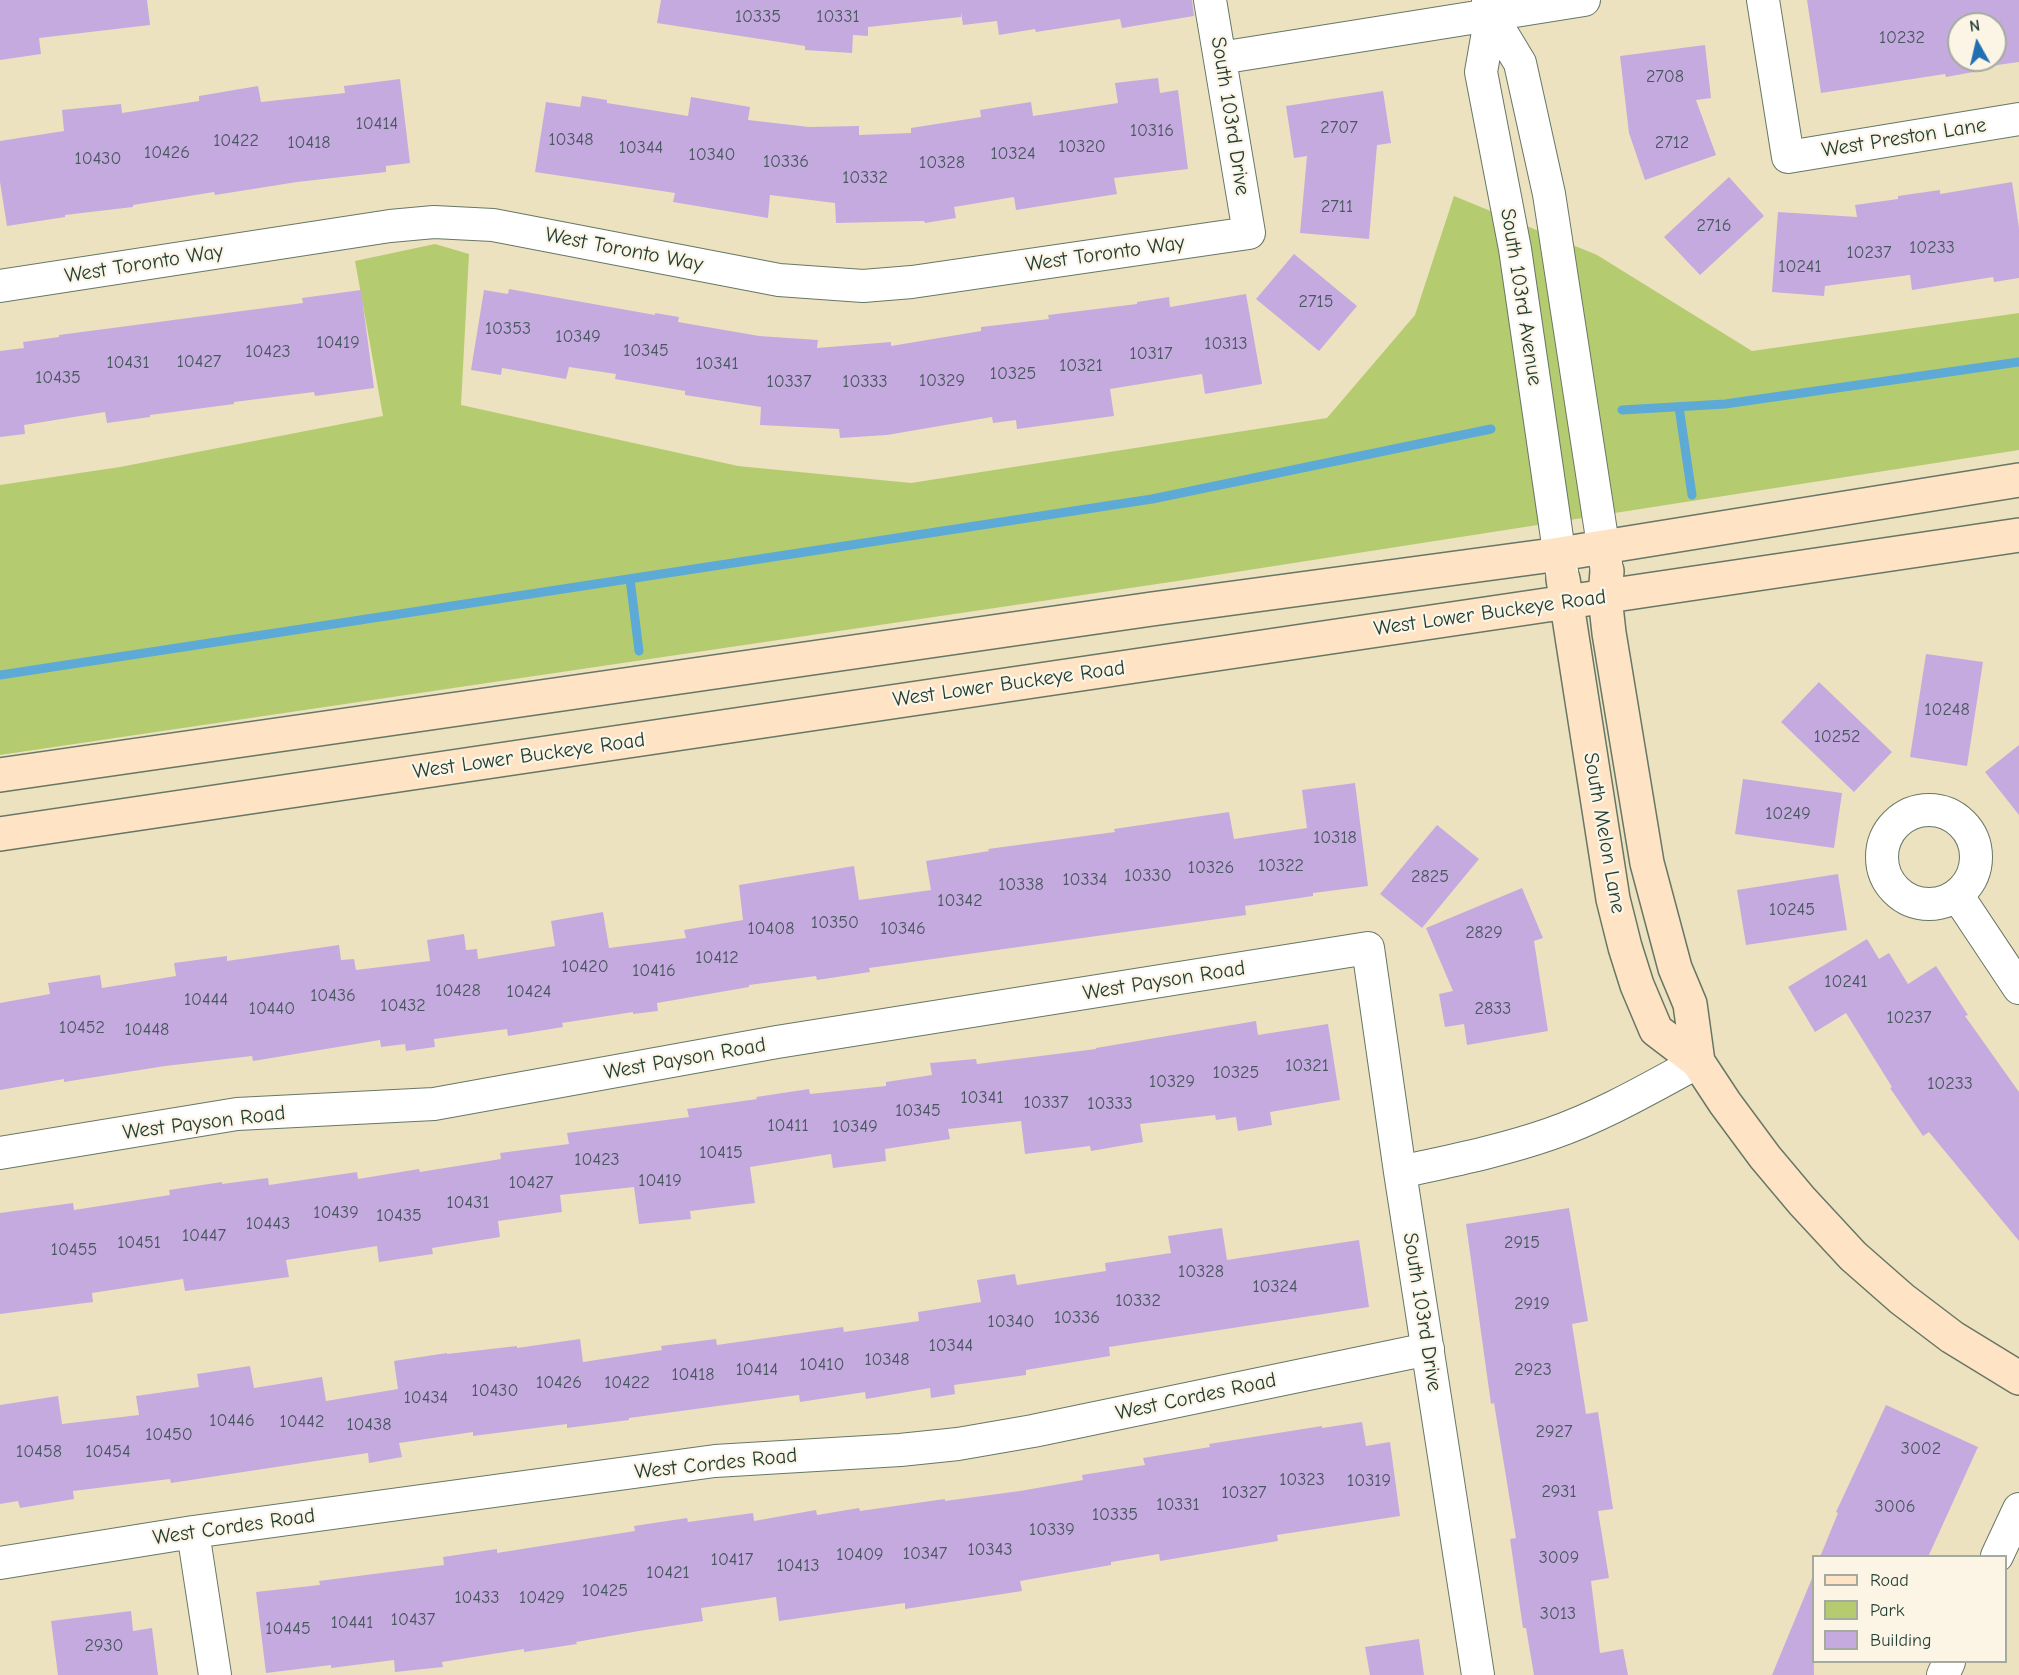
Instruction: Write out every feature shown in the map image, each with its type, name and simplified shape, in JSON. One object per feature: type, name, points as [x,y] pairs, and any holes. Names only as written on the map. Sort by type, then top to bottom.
[{"type":"main road","name":"West Lower Buckeye Road","points":[[0,834],[1303,640],[1563,579],[1605,572],[2019,480]]},
{"type":"main road","name":"West Lower Buckeye Road","points":[[0,775],[1128,613],[1563,579],[1605,572],[2019,535]]},
{"type":"main road","name":"South Melon Lane","points":[[1605,572],[1647,863],[1676,968],[1690,1004],[1698,1062]]},
{"type":"main road","name":"South Melon Lane","points":[[1563,579],[1613,899],[1637,985],[1656,1030],[1698,1062],[1725,1103],[1765,1156],[1802,1201],[1853,1256],[1902,1299],[1952,1337],[2019,1378]]},
{"type":"street","name":"South 103rd Drive","points":[[1210,0],[1249,233]]},
{"type":"street","points":[[1220,58],[1490,7],[1584,0]]},
{"type":"street","name":"West Preston Lane","points":[[1763,0],[1788,157],[2019,119]]},
{"type":"street","name":"South 103rd Avenue","points":[[1490,7],[1520,63],[1549,194],[1605,572]]},
{"type":"street","name":"South 103rd Avenue","points":[[1490,7],[1481,72],[1515,249],[1563,579]]},
{"type":"street","name":"West Toronto Way","points":[[0,286],[390,226],[434,222],[494,225],[779,280],[862,286],[912,282],[1249,233]]},
{"type":"street","points":[[1957,896],[2015,974]]},
{"type":"street","name":"South 103rd Drive","points":[[1368,948],[1400,1172],[1478,1675]]},
{"type":"street","name":"West Payson Road","points":[[0,1153],[237,1114],[434,1104],[777,1042],[1368,948]]},
{"type":"street","points":[[1400,1172],[1496,1151],[1551,1134],[1590,1118],[1698,1062]]},
{"type":"street","name":"West Cordes Road","points":[[0,1563],[193,1532],[715,1461],[900,1450],[958,1444],[1033,1431],[1428,1349]]},
{"type":"street","points":[[1998,1555],[2019,1509]]},
{"type":"street","points":[[193,1532],[214,1675]]},
{"type":"green space","points":[[1454,196],[1597,255],[1752,351],[2019,313],[2019,450],[1191,579],[0,755],[0,485],[120,467],[383,416],[355,261],[435,244],[469,254],[461,405],[738,466],[911,483],[1327,418],[1415,315]]},
{"type":"building","points":[[0,0],[147,0],[150,25],[39,38],[41,54],[0,60]]},
{"type":"building","points":[[661,0],[1192,0],[1194,16],[1122,28],[1120,19],[1036,32],[1035,29],[999,35],[997,21],[963,25],[961,12],[961,17],[868,27],[868,36],[853,35],[852,53],[805,50],[805,46],[657,23]]},
{"type":"building","points":[[1807,0],[2019,0],[2019,62],[2007,64],[2007,12],[1947,12],[1947,72],[1974,72],[1946,77],[1945,74],[1821,93]]},
{"type":"building","points":[[1705,45],[1711,98],[1696,100],[1716,155],[1645,180],[1629,133],[1620,56]]},
{"type":"building","points":[[1158,78],[1160,93],[1178,90],[1188,169],[1114,178],[1117,194],[1016,210],[1014,197],[954,207],[956,218],[925,223],[924,221],[836,223],[835,203],[770,195],[768,218],[673,202],[675,193],[535,172],[546,102],[580,107],[582,96],[607,100],[607,103],[688,116],[691,97],[750,107],[748,120],[809,127],[859,126],[859,135],[911,133],[911,128],[981,117],[980,110],[1031,102],[1033,116],[1118,103],[1115,83]]},
{"type":"building","points":[[400,79],[410,163],[386,166],[386,172],[297,182],[215,195],[214,192],[7,226],[0,182],[0,141],[64,131],[62,110],[121,104],[122,113],[199,101],[199,96],[258,86],[261,102],[345,93],[344,86]]},
{"type":"building","points":[[1383,91],[1391,143],[1377,145],[1369,239],[1300,233],[1307,156],[1294,158],[1286,106]]},
{"type":"building","points":[[1729,177],[1764,216],[1700,275],[1664,237]]},
{"type":"building","points":[[2012,182],[2019,228],[2019,278],[1994,282],[1993,277],[1912,290],[1910,275],[1825,286],[1824,296],[1772,292],[1778,212],[1857,217],[1855,205],[1898,199],[1898,196],[1940,190],[1940,194]]},
{"type":"building","points":[[1294,254],[1357,306],[1319,351],[1256,299]]},
{"type":"building","points":[[509,289],[655,315],[655,313],[679,317],[678,322],[759,336],[818,340],[817,348],[891,342],[891,346],[981,331],[981,327],[1049,319],[1048,315],[1137,304],[1137,302],[1169,297],[1170,307],[1246,294],[1262,384],[1205,394],[1202,374],[1110,389],[1114,416],[1017,429],[1016,420],[993,423],[992,417],[887,435],[840,438],[839,429],[760,425],[761,407],[685,395],[685,391],[615,379],[616,374],[569,367],[566,379],[502,368],[501,375],[471,370],[484,290],[508,294]]},
{"type":"building","points":[[361,290],[374,388],[315,396],[314,392],[234,402],[234,404],[107,423],[105,412],[24,425],[25,434],[0,437],[0,351],[24,348],[23,342],[59,337],[59,335],[303,303],[302,298]]},
{"type":"building","points":[[1926,654],[1983,662],[1967,766],[1910,757]]},
{"type":"building","points":[[1819,682],[1892,752],[1854,792],[1781,722]]},
{"type":"building","points":[[2019,745],[2019,815],[1985,772]]},
{"type":"building","points":[[1743,779],[1842,793],[1834,848],[1735,834]]},
{"type":"building","points":[[1355,783],[1368,886],[1313,893],[1313,896],[1245,906],[1246,915],[869,968],[870,972],[817,980],[816,976],[749,985],[749,987],[657,1003],[658,1011],[633,1014],[633,1012],[562,1023],[563,1027],[508,1036],[507,1029],[434,1039],[435,1047],[406,1051],[405,1044],[381,1047],[380,1040],[253,1061],[252,1056],[165,1066],[64,1082],[64,1079],[0,1090],[0,1003],[50,994],[48,983],[100,975],[102,988],[176,976],[174,963],[227,956],[227,961],[339,945],[341,960],[354,959],[356,970],[430,961],[427,940],[464,934],[466,950],[477,949],[478,959],[555,946],[551,921],[603,912],[609,948],[686,938],[684,930],[743,920],[739,885],[854,866],[859,900],[931,890],[926,861],[989,851],[988,849],[1115,832],[1114,829],[1229,812],[1234,839],[1307,828],[1302,790]]},
{"type":"building","points":[[1437,825],[1479,859],[1422,928],[1380,894]]},
{"type":"building","points":[[1838,874],[1847,930],[1746,945],[1737,890]]},
{"type":"building","points":[[1522,888],[1543,938],[1534,941],[1548,1031],[1467,1045],[1464,1024],[1445,1027],[1439,994],[1453,991],[1426,928]]},
{"type":"building","points":[[1867,939],[1879,959],[1889,953],[1908,984],[1936,966],[1968,1015],[1965,1016],[2019,1092],[2019,1241],[1929,1132],[1923,1136],[1890,1088],[1892,1087],[1846,1013],[1815,1032],[1788,987]]},
{"type":"building","points":[[1256,1021],[1258,1035],[1328,1024],[1340,1100],[1270,1112],[1272,1125],[1238,1131],[1236,1117],[1216,1120],[1215,1115],[1140,1124],[1143,1142],[1091,1151],[1090,1146],[1025,1154],[1021,1121],[948,1129],[950,1139],[885,1149],[886,1161],[833,1168],[831,1154],[750,1167],[755,1203],[690,1211],[691,1219],[639,1224],[634,1187],[560,1195],[562,1212],[498,1221],[500,1237],[432,1248],[433,1254],[379,1262],[377,1246],[286,1260],[289,1277],[185,1291],[183,1279],[92,1293],[93,1302],[0,1314],[0,1213],[73,1203],[74,1210],[170,1195],[169,1190],[222,1182],[222,1184],[268,1178],[269,1185],[357,1172],[358,1179],[419,1169],[420,1172],[501,1159],[500,1153],[569,1144],[567,1133],[689,1117],[687,1109],[809,1089],[810,1094],[886,1086],[886,1082],[932,1075],[930,1063],[976,1059],[977,1064],[1096,1049]]},
{"type":"building","points":[[1569,1208],[1588,1321],[1572,1324],[1586,1414],[1598,1412],[1613,1509],[1598,1511],[1609,1578],[1591,1581],[1600,1653],[1623,1649],[1628,1675],[1534,1675],[1526,1628],[1523,1628],[1510,1539],[1516,1538],[1494,1403],[1491,1404],[1466,1224]]},
{"type":"building","points":[[1222,1228],[1227,1260],[1359,1240],[1369,1307],[1109,1347],[1110,1356],[1026,1370],[1026,1375],[954,1385],[955,1394],[931,1398],[930,1388],[866,1399],[865,1392],[800,1402],[799,1395],[567,1428],[567,1424],[473,1436],[473,1432],[399,1443],[402,1457],[369,1463],[368,1453],[171,1483],[170,1479],[73,1491],[74,1499],[20,1508],[18,1501],[0,1504],[0,1405],[58,1396],[62,1424],[139,1415],[136,1396],[199,1387],[197,1374],[250,1366],[254,1388],[322,1377],[326,1401],[398,1389],[394,1361],[447,1353],[517,1346],[517,1348],[580,1339],[583,1362],[662,1350],[661,1346],[716,1339],[717,1345],[843,1327],[844,1332],[919,1321],[918,1312],[981,1302],[977,1280],[1015,1274],[1017,1285],[1106,1271],[1105,1263],[1171,1253],[1168,1236]]},
{"type":"building","points":[[1886,1405],[1978,1447],[1929,1555],[1821,1555],[1838,1513],[1836,1512]]},
{"type":"building","points":[[1362,1422],[1366,1446],[1390,1442],[1400,1516],[1277,1535],[1278,1541],[1160,1561],[1159,1554],[1111,1562],[1111,1565],[1020,1581],[1022,1591],[905,1609],[905,1603],[779,1621],[776,1597],[701,1608],[703,1621],[576,1642],[577,1644],[524,1652],[524,1649],[442,1662],[443,1667],[395,1672],[394,1660],[266,1673],[256,1592],[320,1585],[319,1581],[444,1565],[443,1557],[497,1549],[497,1553],[635,1531],[634,1526],[687,1518],[688,1522],[753,1513],[754,1521],[816,1510],[817,1515],[859,1508],[860,1511],[1020,1491],[1083,1480],[1082,1475],[1145,1465],[1143,1458],[1210,1447],[1209,1444]]},
{"type":"building","points":[[1812,1578],[1814,1675],[1772,1675]]},
{"type":"building","points":[[131,1611],[133,1631],[152,1628],[158,1675],[58,1675],[51,1621]]},
{"type":"building","points":[[1419,1639],[1424,1675],[1370,1675],[1365,1647]]},
{"type":"waterway","points":[[1622,410],[1725,404],[2019,362]]},
{"type":"waterway","points":[[1679,407],[1692,495]]},
{"type":"waterway","points":[[0,675],[1152,499],[1491,429]]},
{"type":"waterway","points":[[630,579],[639,651]]}]
